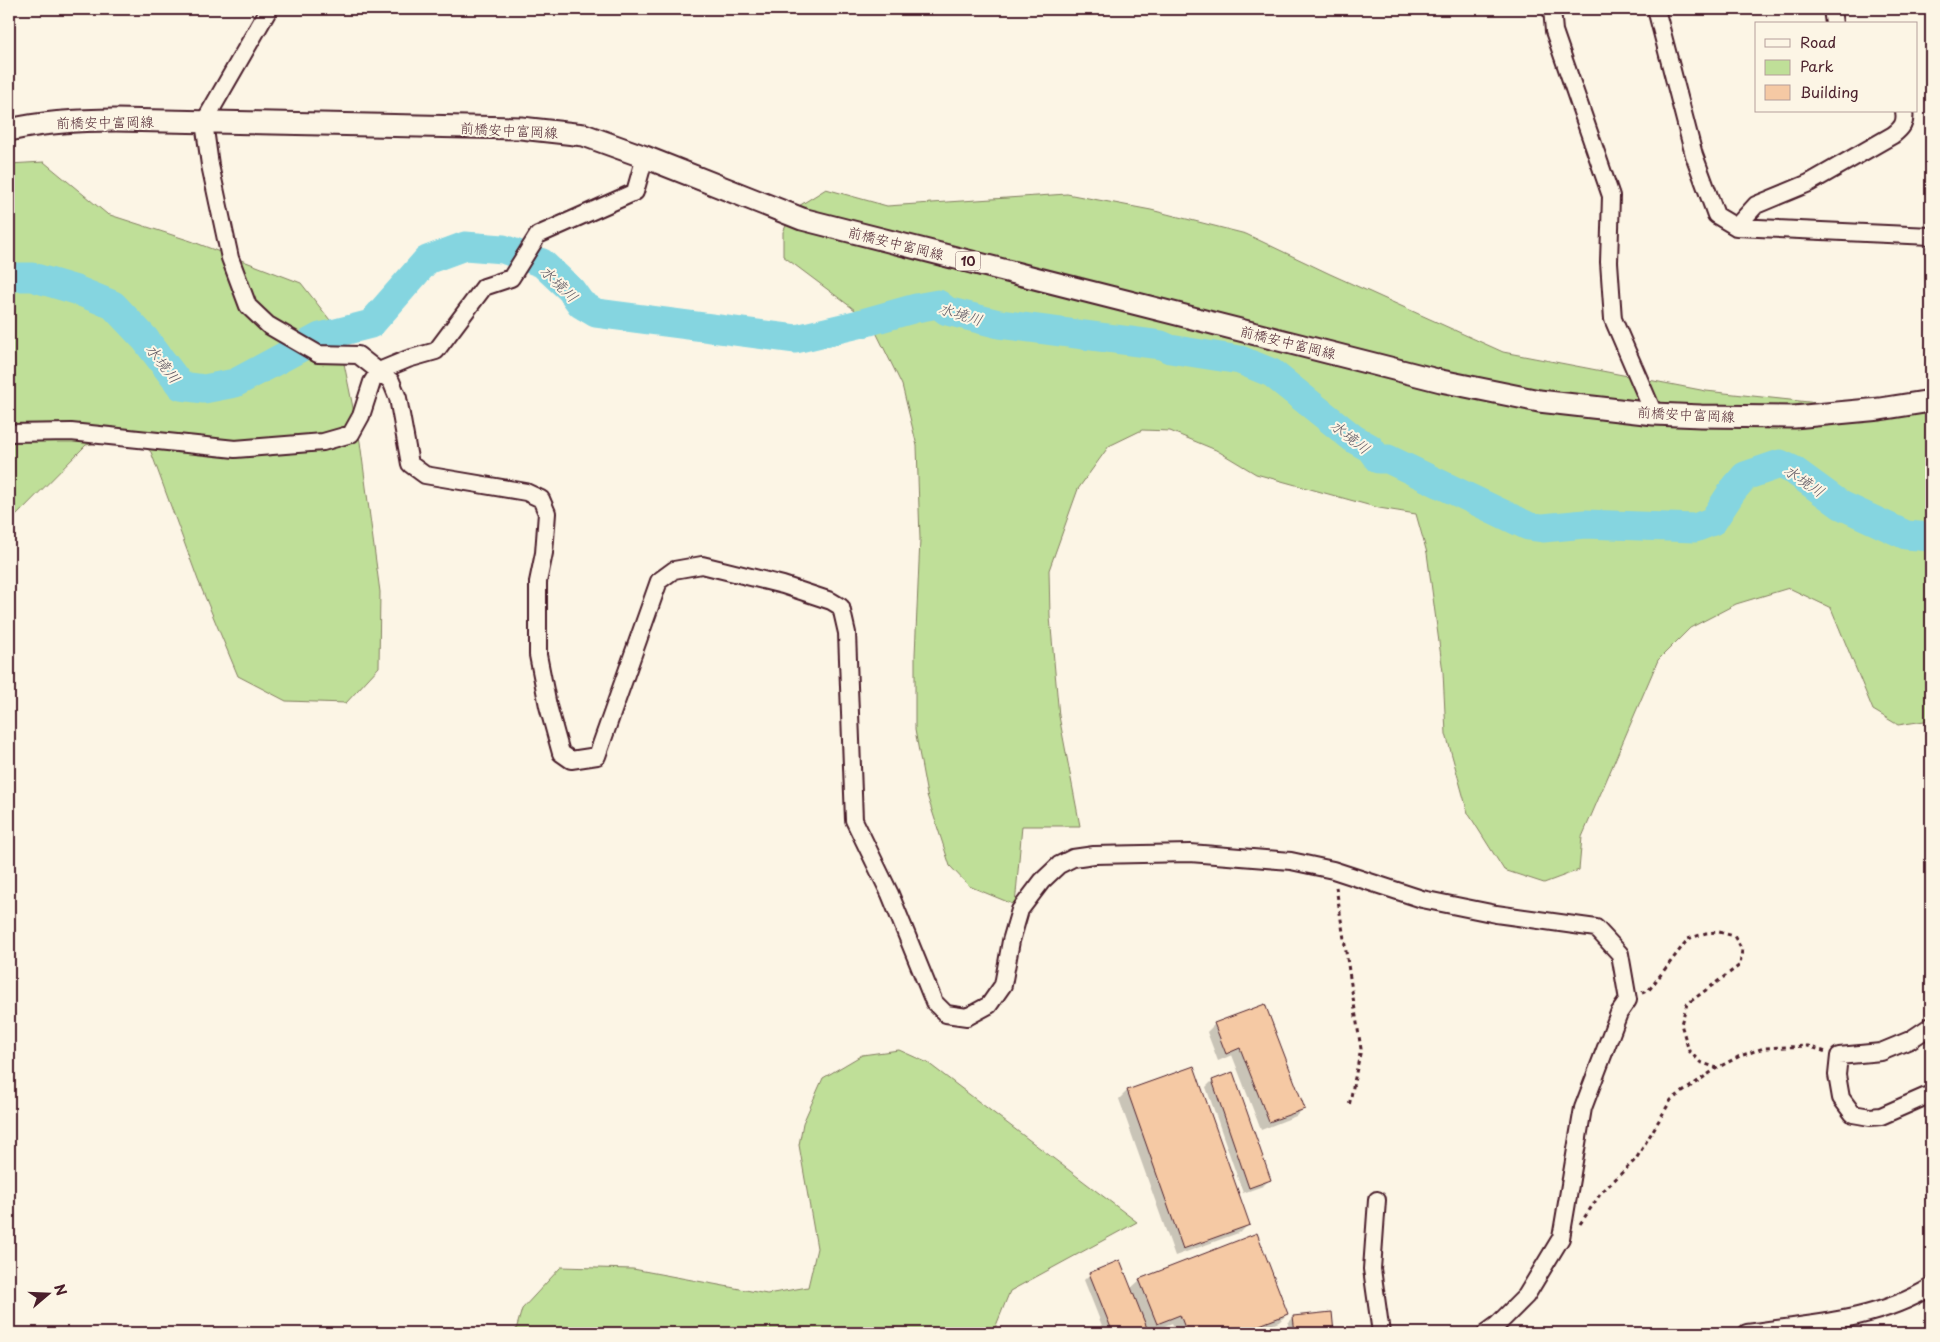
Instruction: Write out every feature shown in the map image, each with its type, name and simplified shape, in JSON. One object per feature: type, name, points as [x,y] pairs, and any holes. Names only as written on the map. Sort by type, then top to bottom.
[{"type":"main road","name":"前橋安中富岡線","points":[[9,130],[32,125],[88,120],[520,128],[584,135],[811,222],[1441,381],[1538,401],[1654,414],[1701,416],[1794,416],[1880,409],[1931,401]]},
{"type":"street","points":[[269,9],[204,122],[210,165],[230,258],[248,306],[268,325],[318,354],[358,355],[391,381],[398,398],[410,464],[425,475],[526,492],[541,499],[547,514],[544,553],[538,582],[538,655],[548,706],[561,753],[571,760],[598,756],[659,581],[674,570],[702,565],[783,586],[831,601],[841,608],[847,633],[854,820],[890,894],[934,1002],[946,1014],[967,1017],[989,1005],[1003,985],[1010,941],[1020,910],[1042,881],[1059,865],[1073,858],[1094,855],[1190,853],[1291,861],[1333,870],[1422,899],[1496,914],[1596,928],[1620,954],[1628,1000],[1620,1013],[1583,1108],[1561,1238],[1526,1296],[1497,1325],[1486,1333]]},
{"type":"street","points":[[1552,9],[1554,31],[1611,196],[1610,262],[1614,319],[1654,414]]},
{"type":"street","points":[[1656,9],[1674,84],[1697,163],[1716,215],[1736,227],[1931,236]]},
{"type":"street","points":[[1832,9],[1834,22]]},
{"type":"street","points":[[1736,227],[1756,205],[1809,183],[1894,136],[1905,120],[1904,112]]},
{"type":"street","points":[[9,433],[71,432],[235,449],[323,442],[351,434],[361,416],[372,382],[379,371],[408,359],[436,351],[484,287],[511,278],[538,235],[635,192],[645,157]]},
{"type":"street","points":[[1931,1026],[1910,1040],[1882,1052],[1839,1056],[1837,1075],[1841,1098],[1853,1114],[1870,1117],[1881,1116],[1931,1094]]},
{"type":"street","points":[[1377,1200],[1372,1269],[1381,1333]]},
{"type":"street","points":[[1747,1333],[1862,1316],[1887,1309],[1915,1297],[1931,1287]]},
{"type":"path","points":[[1333,870],[1361,1050],[1349,1106]]},
{"type":"path","points":[[1628,1000],[1649,990],[1688,939],[1706,933],[1719,932],[1734,936],[1742,950],[1740,965],[1687,1004],[1681,1024],[1689,1051],[1700,1062],[1717,1068]]},
{"type":"path","points":[[1561,1238],[1581,1224],[1600,1193],[1636,1159],[1671,1100],[1717,1068],[1740,1056],[1764,1048],[1808,1046],[1839,1056]]},
{"type":"green space","points":[[44,162],[107,214],[191,241],[301,283],[337,329],[360,442],[380,592],[379,667],[346,703],[286,701],[238,676],[198,580],[151,452],[133,436],[86,445],[9,523],[9,164]]},
{"type":"green space","points":[[826,189],[887,206],[1067,194],[1151,210],[1246,234],[1503,352],[1706,391],[1931,414],[1931,720],[1898,725],[1873,710],[1831,608],[1789,588],[1736,604],[1690,628],[1658,660],[1582,837],[1579,870],[1544,883],[1504,870],[1468,813],[1446,734],[1443,672],[1427,553],[1416,514],[1379,508],[1256,474],[1216,450],[1170,431],[1142,430],[1109,446],[1078,489],[1049,570],[1050,617],[1059,716],[1080,826],[1022,826],[1015,905],[969,886],[950,866],[927,795],[915,730],[915,655],[920,539],[917,446],[902,385],[871,322],[783,256],[783,232],[794,209]]},
{"type":"green space","points":[[899,1050],[928,1063],[1137,1222],[1010,1291],[993,1333],[515,1333],[522,1309],[561,1267],[633,1269],[767,1294],[808,1287],[817,1248],[799,1145],[803,1123],[823,1078],[862,1055]]},
{"type":"building","points":[[1265,1004],[1305,1109],[1269,1122],[1240,1048],[1226,1054],[1214,1023]]},
{"type":"building","points":[[1194,1066],[1250,1225],[1183,1249],[1127,1090]]},
{"type":"building","points":[[1233,1072],[1271,1180],[1249,1188],[1212,1080]]},
{"type":"building","points":[[1257,1233],[1288,1314],[1239,1333],[1187,1333],[1180,1315],[1157,1324],[1139,1279]]},
{"type":"building","points":[[1120,1260],[1149,1333],[1113,1333],[1089,1273]]},
{"type":"building","points":[[1332,1312],[1334,1333],[1295,1333],[1293,1316]]},
{"type":"waterway","name":"水境川","points":[[9,277],[32,277],[76,290],[113,305],[145,339],[181,386],[204,389],[235,383],[320,337],[371,324],[427,260],[465,246],[503,249],[542,263],[571,290],[581,304],[596,313],[796,339],[938,304],[947,311],[999,324],[1161,345],[1170,349],[1240,360],[1272,373],[1354,439],[1370,448],[1378,459],[1388,459],[1528,526],[1543,528],[1585,524],[1695,528],[1713,521],[1733,490],[1745,476],[1780,464],[1793,470],[1841,505],[1906,535],[1931,537]]}]
